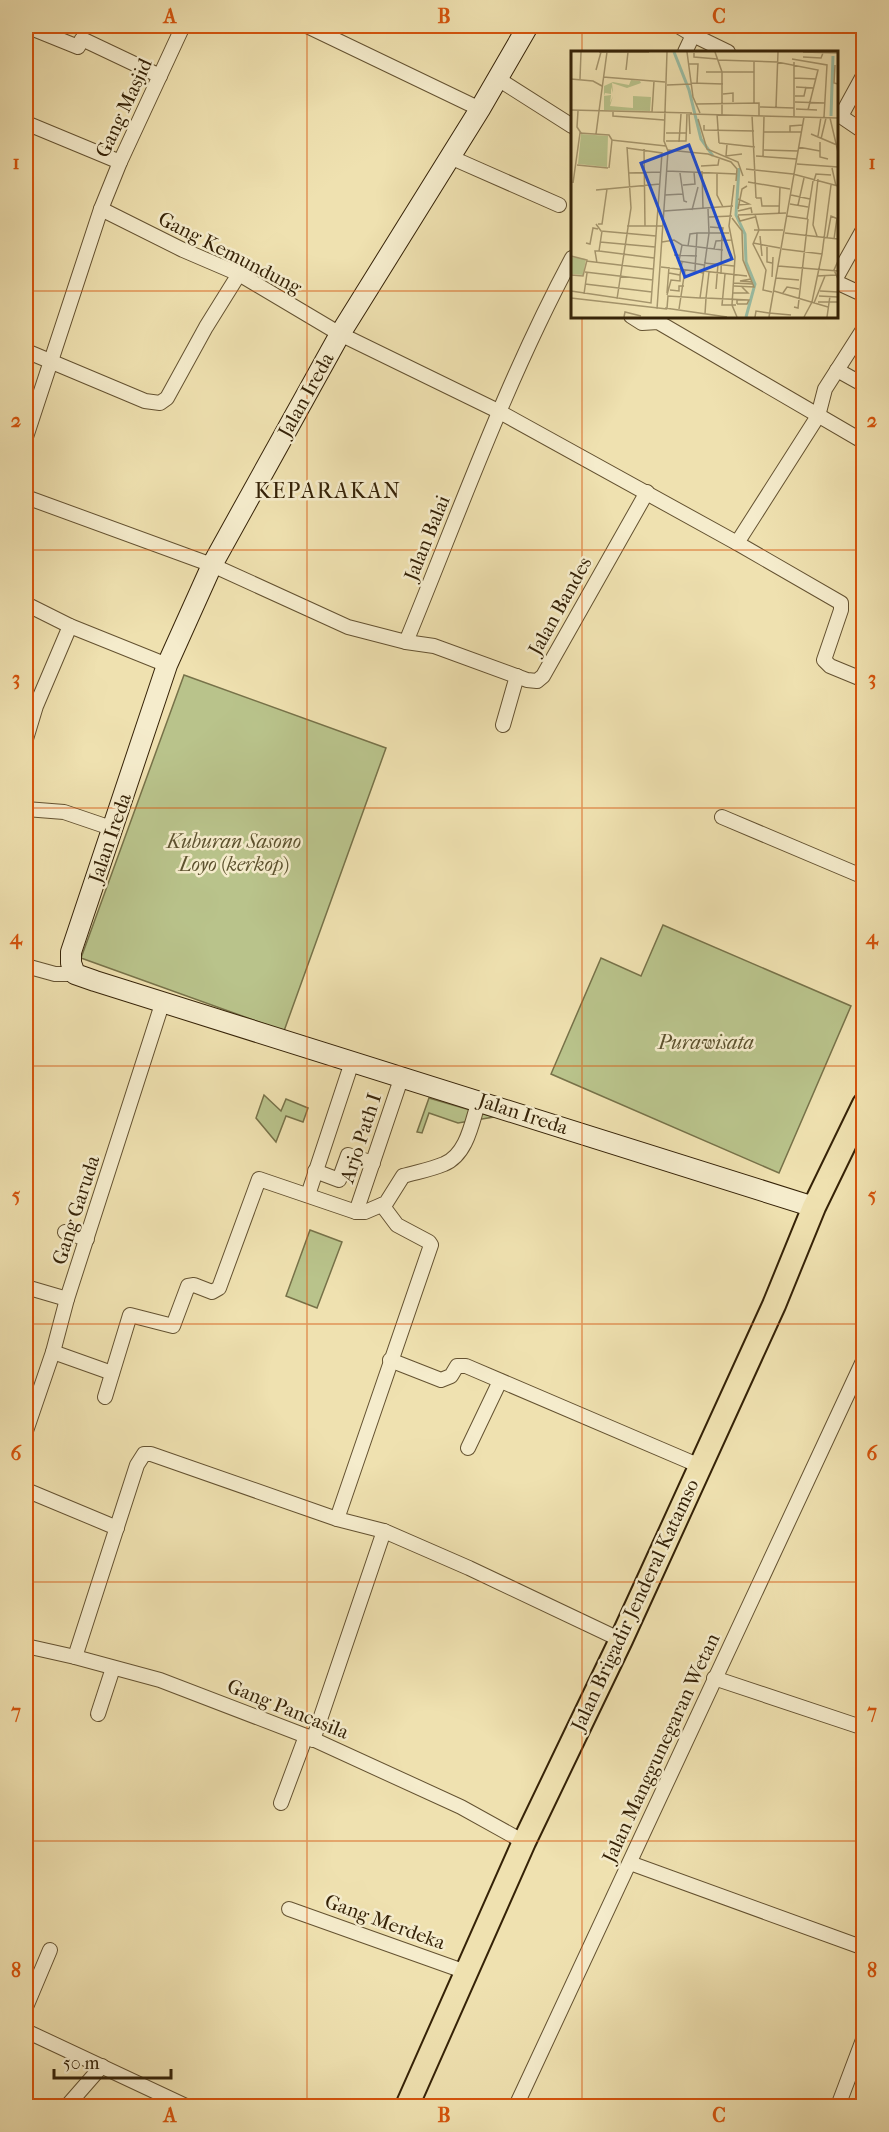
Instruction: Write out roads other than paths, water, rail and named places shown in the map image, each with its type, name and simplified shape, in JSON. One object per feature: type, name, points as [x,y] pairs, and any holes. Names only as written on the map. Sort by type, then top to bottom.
[{"type":"main road","name":"Jalan Brigadir Jenderal Katamso","points":[[407,2106],[524,1842],[621,1640],[774,1305],[814,1207],[864,1104]]},
{"type":"street","points":[[26,26],[78,47],[82,39],[160,76]]},
{"type":"street","name":"Gang Masjid","points":[[26,437],[101,209],[120,162],[183,26]]},
{"type":"street","points":[[307,26],[480,109]]},
{"type":"street","name":"Jalan Ireda","points":[[528,26],[480,109],[340,334],[212,565],[167,665],[71,952],[71,963],[75,974],[814,1207]]},
{"type":"street","points":[[678,26],[726,51]]},
{"type":"street","points":[[686,51],[693,35]]},
{"type":"street","points":[[864,74],[839,114],[864,132]]},
{"type":"street","points":[[498,79],[571,125]]},
{"type":"street","points":[[26,123],[120,162]]},
{"type":"street","points":[[450,157],[559,205]]},
{"type":"street","name":"Gang Kemundung","points":[[101,209],[183,250],[239,274],[340,334],[498,411],[647,492],[841,603],[841,610],[824,660],[830,666],[864,680]]},
{"type":"street","points":[[838,276],[864,228]]},
{"type":"street","name":"Jalan Balai","points":[[406,642],[498,411],[537,325],[567,281],[571,266]]},
{"type":"street","points":[[26,351],[145,401],[160,403],[167,398],[206,327],[239,274]]},
{"type":"street","points":[[838,283],[864,296]]},
{"type":"street","points":[[634,318],[642,323],[658,322],[864,442]]},
{"type":"street","points":[[737,543],[818,416],[825,389],[864,328]]},
{"type":"street","points":[[837,370],[864,385]]},
{"type":"street","name":"Jalan Bandes","points":[[406,642],[434,646],[537,681],[543,676],[647,492]]},
{"type":"street","points":[[26,497],[212,565],[348,627],[406,642]]},
{"type":"street","points":[[26,604],[70,626],[167,665]]},
{"type":"street","points":[[26,739],[36,706],[70,626]]},
{"type":"street","points":[[503,725],[517,676]]},
{"type":"street","points":[[26,808],[64,812],[114,829]]},
{"type":"street","points":[[722,817],[864,877]]},
{"type":"street","points":[[26,966],[55,974],[75,974]]},
{"type":"street","name":"Gang Garuda","points":[[26,1428],[53,1352],[67,1299],[163,1001]]},
{"type":"street","points":[[308,1195],[352,1062]]},
{"type":"street","name":"Arjo Path I","points":[[356,1212],[402,1076]]},
{"type":"street","points":[[105,1397],[130,1315],[173,1326],[188,1286],[194,1285],[212,1292],[219,1288],[259,1179],[356,1212],[365,1212],[382,1205],[403,1176],[433,1168],[455,1157],[468,1133],[479,1100]]},
{"type":"street","points":[[315,1172],[339,1180],[348,1155],[373,1163]]},
{"type":"street","points":[[337,1519],[431,1243],[397,1225],[382,1205]]},
{"type":"street","points":[[65,1232],[87,1239]]},
{"type":"street","points":[[26,1287],[67,1299]]},
{"type":"street","points":[[53,1352],[112,1373]]},
{"type":"street","name":"Jalan Manggunegaran Wetan","points":[[516,2106],[864,1359]]},
{"type":"street","points":[[390,1360],[441,1380],[451,1377],[460,1365],[699,1466]]},
{"type":"street","points":[[468,1448],[500,1381]]},
{"type":"street","points":[[75,1657],[140,1457],[147,1453],[337,1519],[384,1531],[469,1568],[621,1640]]},
{"type":"street","points":[[26,1490],[117,1528]]},
{"type":"street","points":[[281,1803],[309,1738],[384,1531]]},
{"type":"street","name":"Gang Pancasila","points":[[26,1646],[160,1680],[309,1738],[367,1762],[461,1807],[524,1842]]},
{"type":"street","points":[[98,1714],[113,1668]]},
{"type":"street","points":[[714,1678],[864,1728]]},
{"type":"street","points":[[630,1863],[864,1948]]},
{"type":"street","name":"Gang Merdeka","points":[[290,1909],[466,1972]]},
{"type":"street","points":[[26,2007],[50,1950]]},
{"type":"street","points":[[26,2031],[186,2106]]},
{"type":"street","points":[[838,2106],[864,2037]]},
{"type":"street","points":[[67,2106],[102,2066]]},
{"type":"district","name":"KEPARAKAN","points":[[328,491]]},
{"type":"park label","name":"Kuburan Sasono Loyo (kerkop)","points":[[234,852]]},
{"type":"park label","name":"Purawisata","points":[[706,1042]]}]
